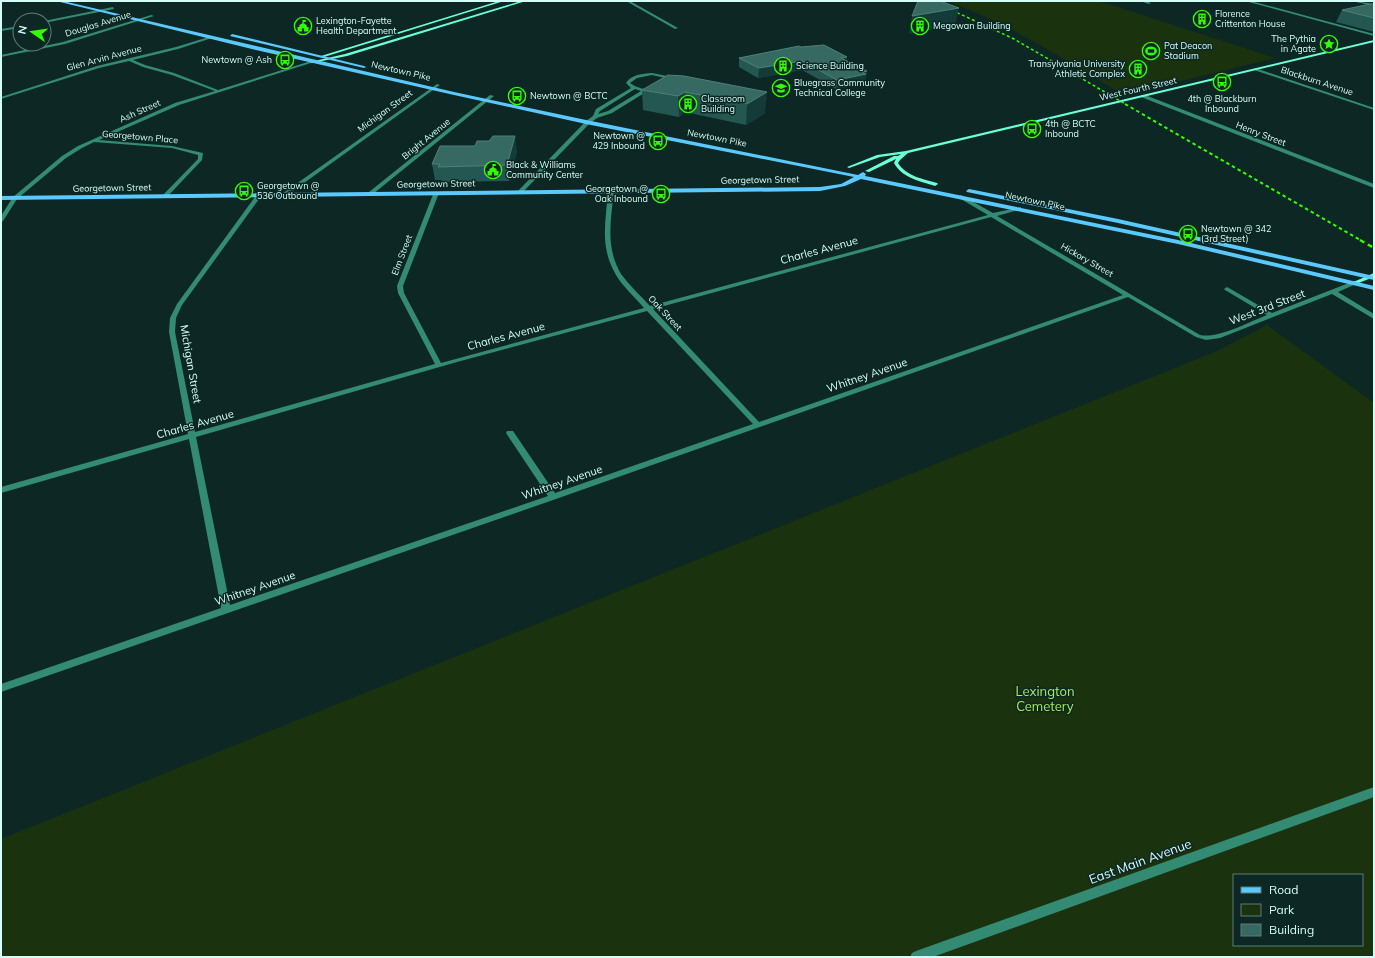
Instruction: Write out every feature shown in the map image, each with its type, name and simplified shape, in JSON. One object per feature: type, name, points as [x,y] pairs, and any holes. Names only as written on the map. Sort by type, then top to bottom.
[{"type":"main road","name":"Newtown Pike","points":[[58,1],[312,62],[486,101],[958,195],[1374,288]]},
{"type":"main road","points":[[312,62],[322,56],[502,1]]},
{"type":"main road","points":[[312,62],[524,1]]},
{"type":"main road","points":[[100,4],[120,9]]},
{"type":"main road","points":[[136,13],[159,18]]},
{"type":"main road","name":"Newtown Pike","points":[[225,34],[369,68]]},
{"type":"main road","name":"West Fourth Street","points":[[849,167],[880,156],[906,152],[1374,41]]},
{"type":"main road","name":"Newtown Pike","points":[[384,72],[438,85],[754,149]]},
{"type":"main road","points":[[906,152],[898,159],[896,163],[900,169],[905,173],[935,184]]},
{"type":"main road","name":"West Fourth Street","points":[[867,171],[906,152]]},
{"type":"main road","points":[[824,162],[831,164]]},
{"type":"main road","points":[[838,165],[880,173]]},
{"type":"main road","name":"Georgetown Street","points":[[1,198],[611,190],[820,189],[842,186],[855,181],[867,171]]},
{"type":"main road","points":[[900,177],[943,185]]},
{"type":"main road","name":"Newtown Pike","points":[[966,190],[1372,277]]},
{"type":"main road","points":[[1354,283],[1372,277]]},
{"type":"street","points":[[628,1],[676,28]]},
{"type":"street","points":[[1142,1],[1149,3]]},
{"type":"street","points":[[1247,1],[1374,35]]},
{"type":"street","points":[[1357,1],[1374,5]]},
{"type":"street","points":[[52,20],[113,8]]},
{"type":"street","name":"Douglas Avenue","points":[[1,56],[64,43],[152,16]]},
{"type":"street","points":[[1,30],[12,28]]},
{"type":"street","name":"Glen Arvin Avenue","points":[[1,98],[83,71],[177,48],[213,37]]},
{"type":"street","points":[[129,59],[144,66],[173,74],[216,90]]},
{"type":"street","name":"Ash Street","points":[[1,220],[15,198],[70,152],[166,108],[216,90],[312,62]]},
{"type":"street","name":"Blackburn Avenue","points":[[1255,69],[1374,109]]},
{"type":"street","points":[[644,75],[666,76],[674,80],[675,83],[669,87],[646,90],[634,88],[628,83],[629,81],[637,76],[644,75]]},
{"type":"street","name":"Michigan Street","points":[[284,195],[438,85]]},
{"type":"street","points":[[595,117],[598,110],[634,88]]},
{"type":"street","points":[[520,192],[588,122],[595,117],[610,112],[646,90]]},
{"type":"street","name":"Bright Avenue","points":[[371,193],[492,96]]},
{"type":"street","name":"Henry Street","points":[[1143,96],[1374,186]]},
{"type":"street","name":"Georgetown Place","points":[[92,141],[172,147],[201,154],[200,159],[165,196]]},
{"type":"street","name":"Oak Street","points":[[611,190],[607,242],[609,254],[619,275],[758,425]]},
{"type":"street","name":"Elm Street","points":[[436,192],[400,286],[401,293],[440,365]]},
{"type":"street","name":"Michigan Street","points":[[226,610],[172,332],[174,314],[259,195]]},
{"type":"street","name":"Hickory Street","points":[[958,195],[1198,336],[1206,338]]},
{"type":"street","name":"Charles Avenue","points":[[1,490],[440,365],[1019,208]]},
{"type":"street","name":"West 3rd Street","points":[[1206,338],[1218,337],[1354,283]]},
{"type":"street","points":[[1227,289],[1272,316]]},
{"type":"street","points":[[1334,292],[1374,317]]},
{"type":"street","name":"Whitney Avenue","points":[[1,688],[553,497],[1129,295]]},
{"type":"street","points":[[510,433],[553,497]]},
{"type":"street","name":"East Main Avenue","points":[[916,957],[1374,792]]},
{"type":"green space","name":"Pat Deacon Stadium","points":[[946,1],[1099,1],[1275,58],[1124,95],[1015,31],[970,10]]},
{"type":"green space","name":"Lexington Cemetery","points":[[1267,325],[1374,403],[1374,957],[1,957],[1,839],[1215,352]]},
{"type":"building","points":[[918,1],[940,1],[959,8],[912,16]]},
{"type":"building","points":[[1374,4],[1374,18],[1342,10]]},
{"type":"building","points":[[824,45],[847,57],[841,58],[867,71],[862,72],[866,74],[837,80],[802,61],[759,68],[739,58],[799,46]]},
{"type":"building","points":[[668,75],[684,76],[767,92],[747,104],[685,92],[678,96],[642,90]]},
{"type":"building","points":[[493,136],[515,136],[507,165],[438,167],[440,164],[432,164],[440,146],[475,146],[477,141],[489,141]]},
{"type":"railway","points":[[932,1],[1014,39],[1127,105]]},
{"type":"railway","points":[[1125,104],[1362,241]]},
{"type":"railway","points":[[1360,240],[1374,248]]},
{"type":"place","name":"Florence Crittenton House","points":[[1202,19]]},
{"type":"place","name":"Lexington-Fayette Health Department","points":[[303,26]]},
{"type":"place","name":"Megowan Building","points":[[920,26]]},
{"type":"place","name":"The Pythia in Agate","points":[[1329,44]]},
{"type":"place","name":"Pat Deacon Stadium","points":[[1151,51]]},
{"type":"place","name":"Newtown @ Ash","points":[[285,60]]},
{"type":"place","name":"Science Building","points":[[783,66]]},
{"type":"place","name":"Transylvania University Athletic Complex","points":[[1138,69]]},
{"type":"place","name":"4th @ Blackburn Inbound","points":[[1222,82]]},
{"type":"place","name":"Bluegrass Community Technical College","points":[[781,88]]},
{"type":"place","name":"Newtown @ BCTC","points":[[517,96]]},
{"type":"place","name":"Classroom Building","points":[[688,104]]},
{"type":"place","name":"4th @ BCTC Inbound","points":[[1032,129]]},
{"type":"place","name":"Newtown @ 429 Inbound","points":[[658,141]]},
{"type":"place","name":"Black & Williams Community Center","points":[[493,170]]},
{"type":"place","name":"Georgetown @ 536 Outbound","points":[[244,191]]},
{"type":"place","name":"Georgetown @ Oak Inbound","points":[[661,194]]},
{"type":"place","name":"Newtown @ 342 (3rd Street)","points":[[1188,234]]}]
